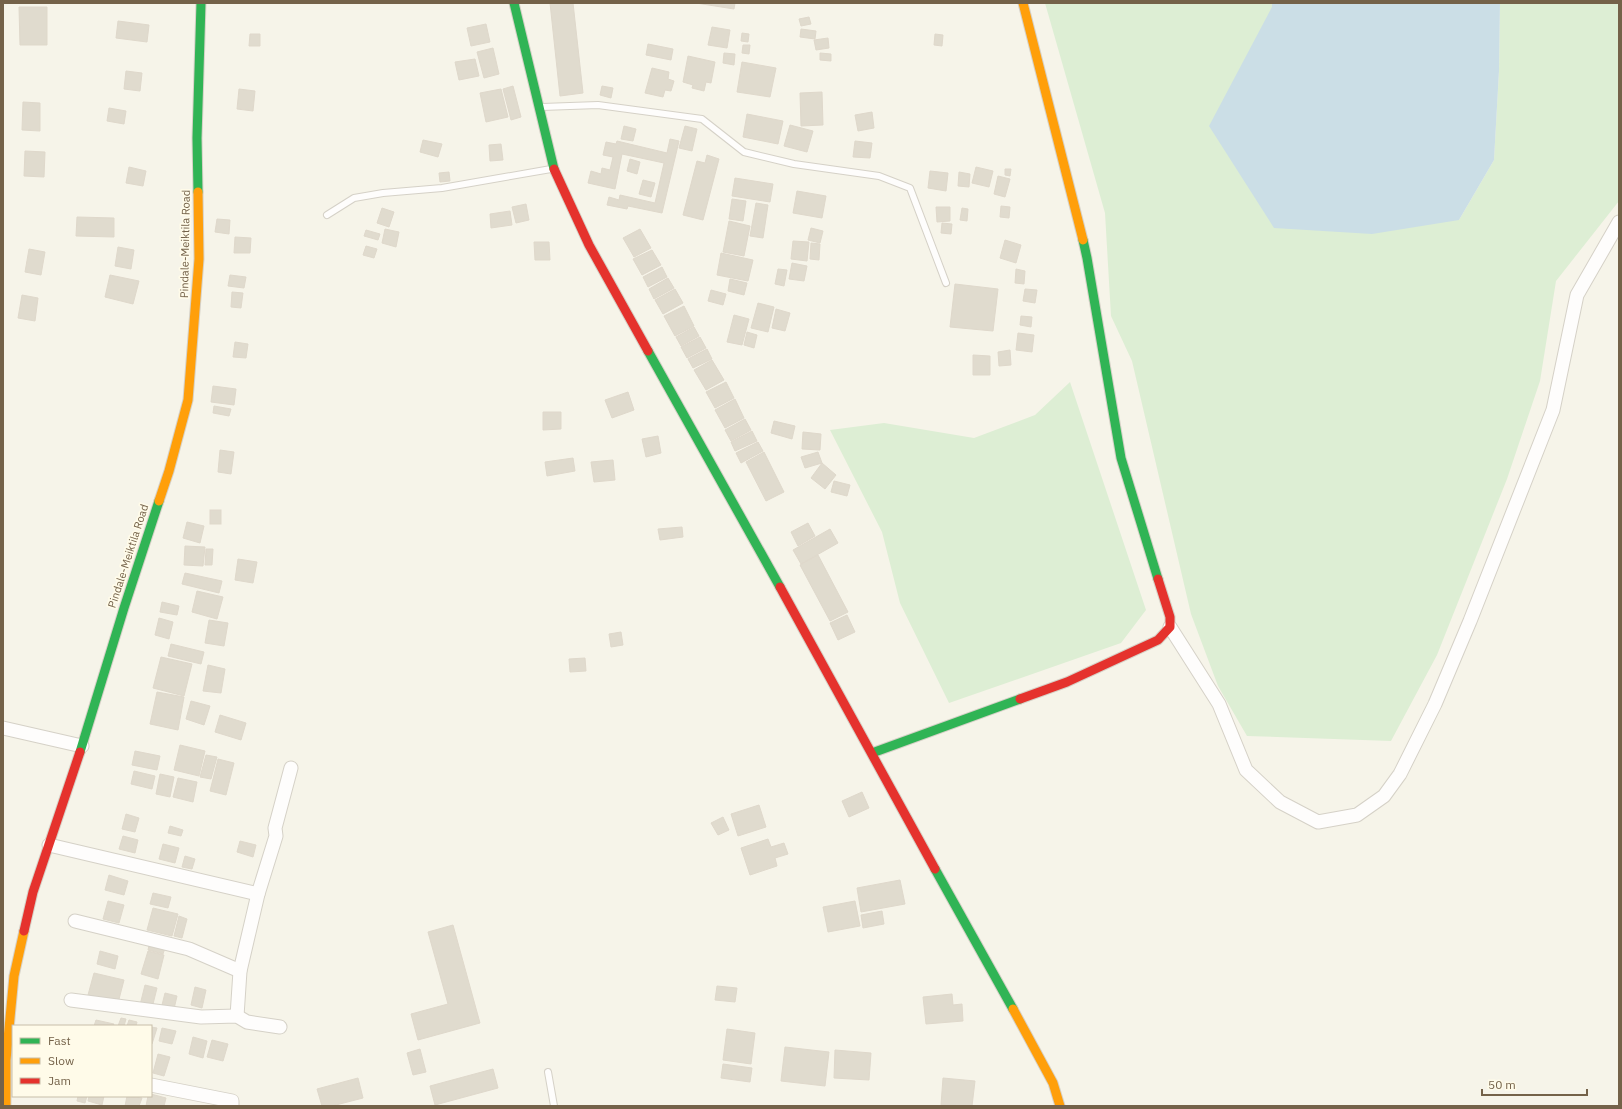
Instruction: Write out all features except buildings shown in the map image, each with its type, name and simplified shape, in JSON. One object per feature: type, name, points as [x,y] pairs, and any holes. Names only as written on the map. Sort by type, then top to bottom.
[{"type":"street","name":"Pindale-Meiktila Road","points":[[6,1106],[6,1060],[14,976],[33,892],[82,746],[124,608],[169,471],[188,400],[199,259],[197,138],[201,3]]},
{"type":"street","points":[[514,3],[553,168],[589,245],[872,753],[1053,1083],[1060,1106]]},
{"type":"street","points":[[1023,3],[1087,258],[1120,458],[1170,617],[1170,627],[1219,704],[1246,770],[1280,802],[1318,822],[1357,815],[1384,796],[1400,774],[1435,704],[1470,621],[1553,410],[1578,295],[1619,222]]},
{"type":"street","points":[[872,753],[1067,682],[1158,640],[1170,627]]},
{"type":"street","points":[[3,728],[82,746]]},
{"type":"street","points":[[237,1016],[240,971],[258,894],[276,836],[275,828],[291,768]]},
{"type":"street","points":[[49,845],[258,894]]},
{"type":"street","points":[[75,921],[189,949],[240,971]]},
{"type":"street","points":[[71,1000],[201,1018],[237,1016],[247,1022],[280,1027]]},
{"type":"street","points":[[152,1085],[232,1101],[232,1106]]},
{"type":"lane","points":[[539,107],[598,105],[702,119],[744,152],[794,164],[879,176],[910,188],[946,283]]},
{"type":"lane","points":[[327,215],[354,198],[383,193],[442,188],[553,168]]},
{"type":"lane","points":[[548,1072],[554,1106]]},
{"type":"green space","points":[[1045,3],[1272,3],[1272,7],[1459,220],[1494,160],[1499,71],[1500,3],[1619,3],[1619,201],[1556,281],[1540,381],[1507,479],[1437,655],[1391,741],[1247,736],[1218,686],[1191,614],[1132,361],[1111,316],[1105,213]]},
{"type":"green space","points":[[1070,382],[1146,610],[1121,643],[949,703],[900,603],[882,532],[830,430],[884,423],[974,438],[1035,415]]},
{"type":"shaded area","points":[[1272,3],[1500,3],[1499,71],[1494,160],[1459,220],[1372,234],[1274,228],[1209,126],[1272,7]]},
{"type":"traffic: fast","points":[[198,192],[197,138],[201,3]]},
{"type":"traffic: fast","points":[[514,3],[554,169]]},
{"type":"traffic: fast","points":[[1083,240],[1121,458],[1158,579]]},
{"type":"traffic: fast","points":[[648,351],[780,587]]},
{"type":"traffic: fast","points":[[80,752],[124,608],[159,501]]},
{"type":"traffic: fast","points":[[872,753],[1020,699]]},
{"type":"traffic: fast","points":[[935,869],[1013,1009]]},
{"type":"traffic: slow","points":[[1023,3],[1083,240]]},
{"type":"traffic: slow","points":[[159,501],[169,471],[188,400],[199,259],[198,192]]},
{"type":"traffic: slow","points":[[6,1106],[6,1060],[14,976],[24,931]]},
{"type":"traffic: slow","points":[[1013,1009],[1053,1083],[1060,1106]]},
{"type":"traffic: jam","points":[[554,169],[589,245],[648,351]]},
{"type":"traffic: jam","points":[[1020,699],[1067,682],[1158,640],[1170,627],[1170,617],[1158,579]]},
{"type":"traffic: jam","points":[[780,587],[935,869]]},
{"type":"traffic: jam","points":[[24,931],[33,892],[80,752]]}]
